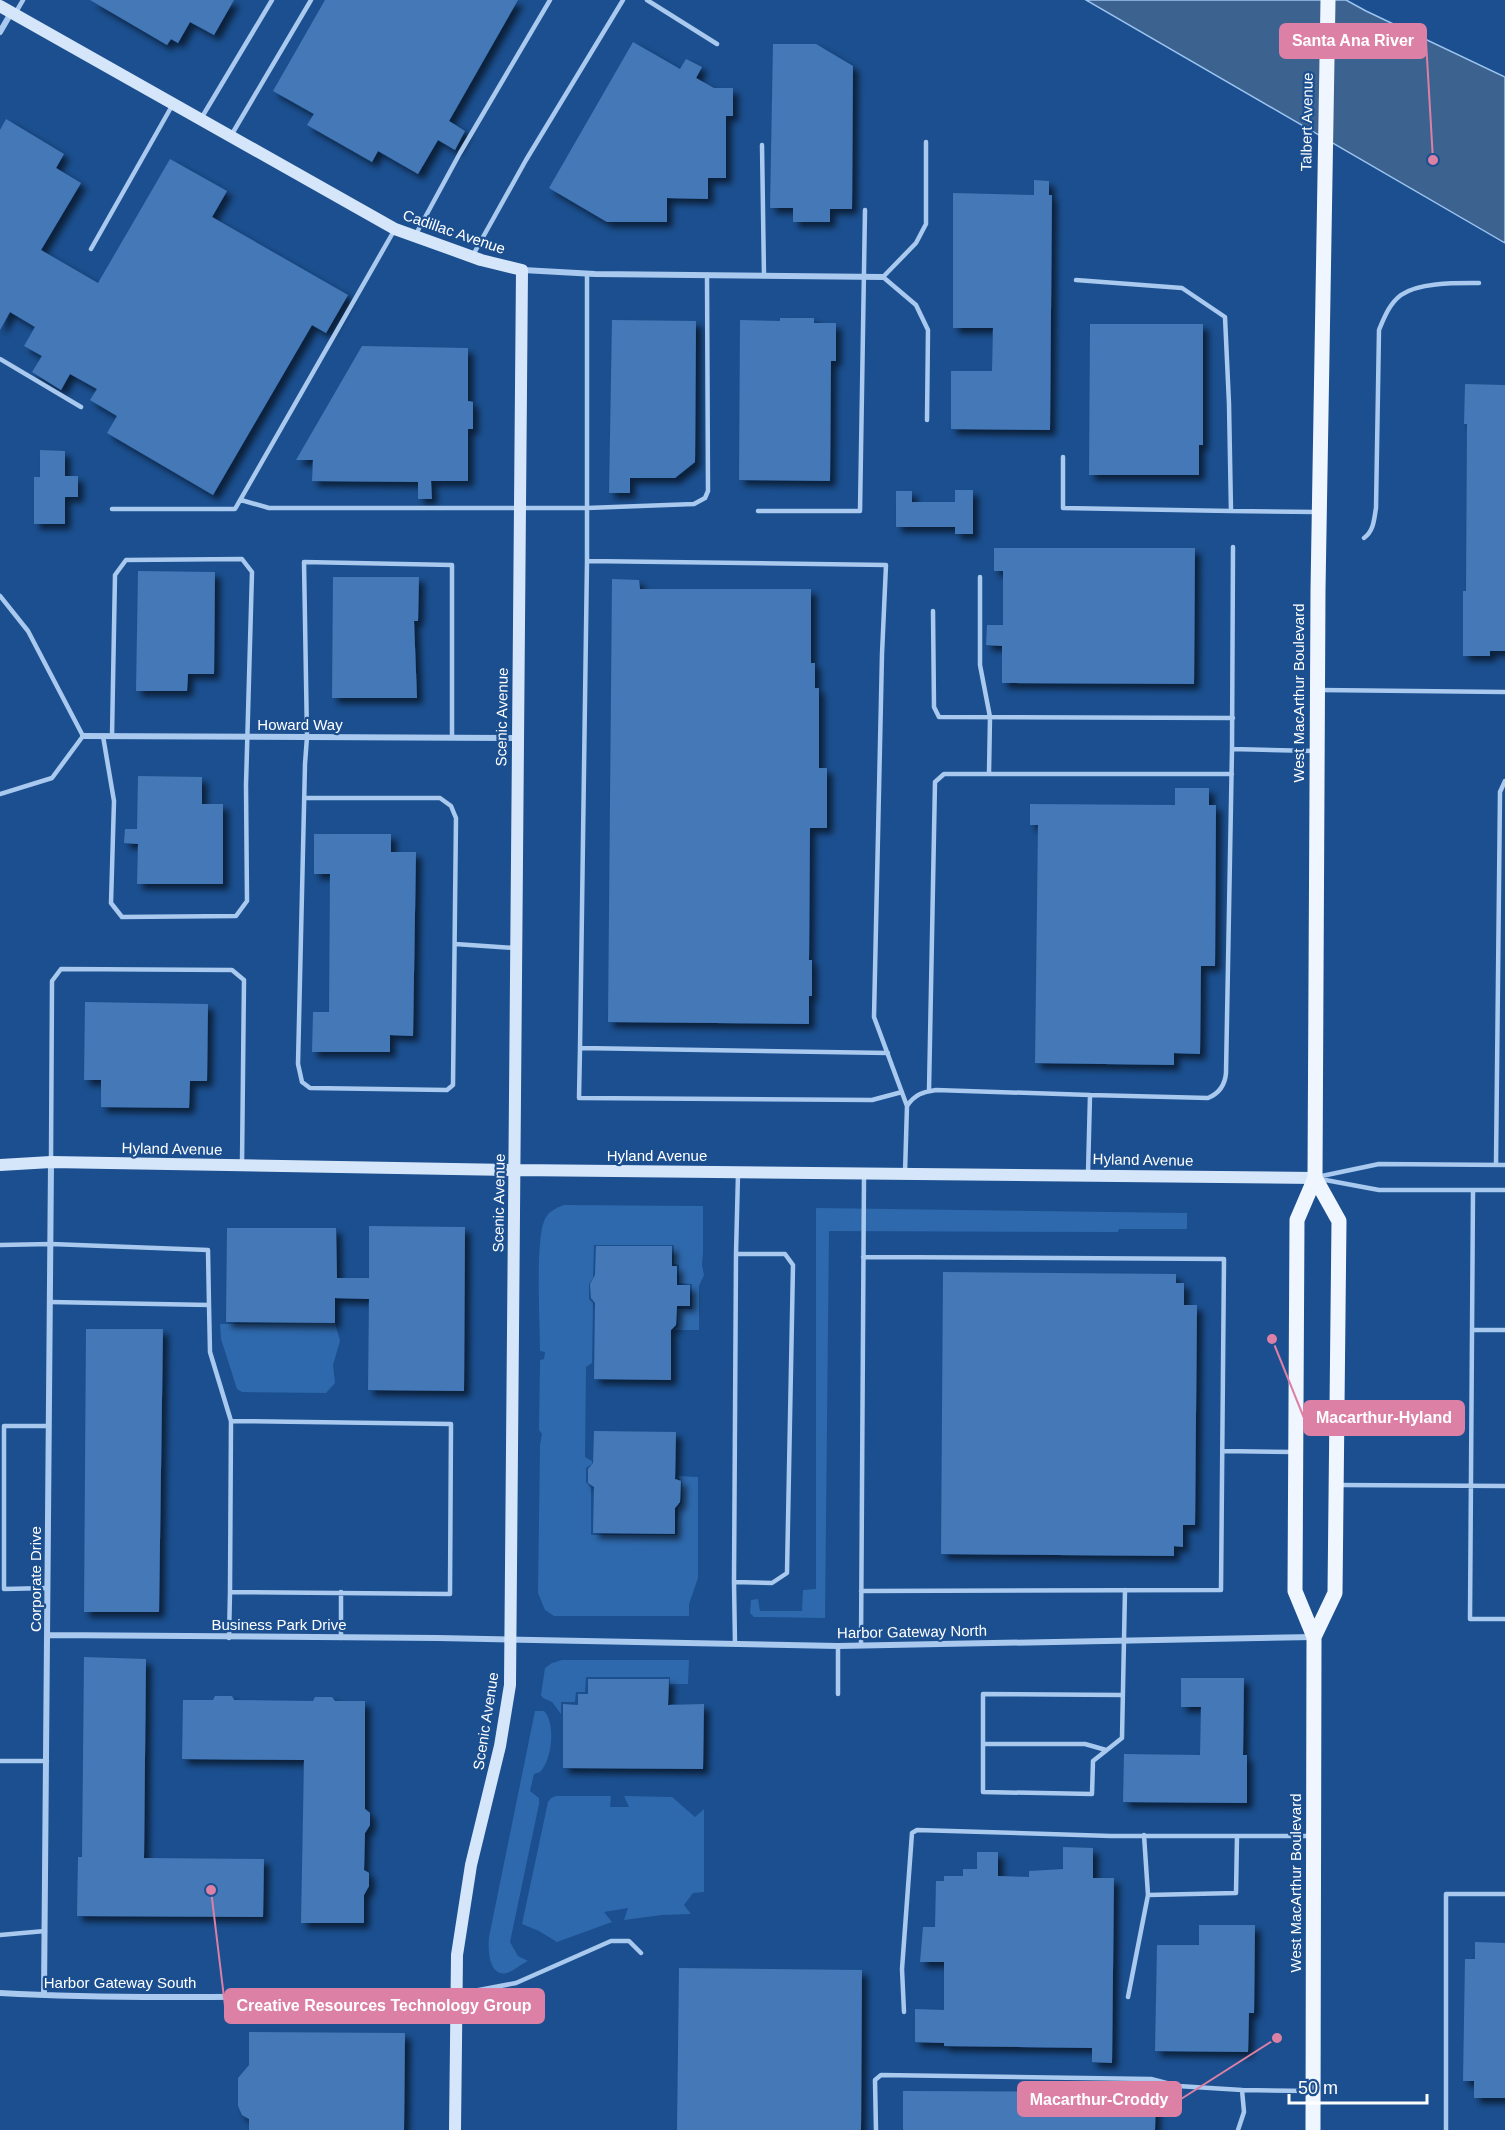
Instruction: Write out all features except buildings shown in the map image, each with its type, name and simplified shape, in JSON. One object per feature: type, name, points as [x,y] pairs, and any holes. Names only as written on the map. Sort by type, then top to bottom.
[{"type":"main road","name":"Talbert Avenue","points":[[1324,208],[1328,0]]},
{"type":"main road","name":"West MacArthur Boulevard","points":[[1313,2130],[1314,1636],[1295,1591],[1295,1452],[1297,1220],[1315,1178],[1317,690],[1324,208]]},
{"type":"main road","name":"West MacArthur Boulevard","points":[[1314,1636],[1335,1593],[1339,1221],[1315,1178]]},
{"type":"street","points":[[0,32],[8,11]]},
{"type":"street","name":"Cadillac Avenue","points":[[8,11],[394,229],[472,257],[522,270],[587,274],[884,277]]},
{"type":"street","name":"Scenic Avenue","points":[[455,2130],[455,1994],[462,1913],[471,1864],[500,1746],[510,1685],[522,270]]},
{"type":"street","name":"Howard Way","points":[[83,736],[517,738]]},
{"type":"street","name":"Hyland Avenue","points":[[0,1165],[51,1162],[515,1170],[1315,1178]]},
{"type":"street","name":"Corporate Drive","points":[[44,1995],[51,1162]]},
{"type":"street","name":"Business Park Drive","points":[[48,1635],[510,1639]]},
{"type":"street","name":"Harbor Gateway North","points":[[510,1639],[861,1646],[1314,1636]]},
{"type":"street","name":"Harbor Gateway South","points":[[0,1993],[44,1995],[455,1994]]},
{"type":"lane","points":[[8,11],[23,0]]},
{"type":"lane","points":[[201,120],[272,0]]},
{"type":"lane","points":[[230,136],[311,0]]},
{"type":"lane","points":[[414,237],[460,153],[550,0]]},
{"type":"lane","points":[[472,257],[526,160],[623,0]]},
{"type":"lane","points":[[646,0],[717,44]]},
{"type":"lane","points":[[91,249],[173,104]]},
{"type":"lane","points":[[926,142],[926,224],[916,243],[884,277],[916,305],[928,330],[927,420]]},
{"type":"lane","points":[[762,145],[764,276]]},
{"type":"lane","points":[[758,511],[860,511],[865,210]]},
{"type":"lane","points":[[112,509],[235,509],[394,229]]},
{"type":"lane","points":[[587,274],[587,508],[579,1098],[872,1100],[902,1092]]},
{"type":"lane","points":[[241,500],[269,508],[587,508],[694,504],[705,498],[708,491],[707,275]]},
{"type":"lane","points":[[1076,280],[1182,288],[1226,317],[1231,511]]},
{"type":"lane","points":[[1364,538],[1370,534],[1377,508],[1379,330],[1387,311],[1401,295],[1419,287],[1479,283]]},
{"type":"lane","points":[[0,358],[81,407]]},
{"type":"lane","points":[[1062,457],[1063,508],[1319,512]]},
{"type":"lane","points":[[907,1106],[912,1098],[929,1091],[1208,1098],[1215,1095],[1225,1081],[1233,718],[1233,547]]},
{"type":"lane","points":[[103,736],[114,801],[111,903],[122,917],[236,916],[247,902],[252,572],[242,559],[126,560],[115,575],[112,736]]},
{"type":"lane","points":[[586,561],[886,565],[874,1017],[907,1106],[905,1173]]},
{"type":"lane","points":[[304,798],[440,798],[451,806],[456,818],[453,1085],[447,1090],[310,1088],[302,1082],[298,1064],[304,798],[307,737],[304,562],[452,565],[452,738]]},
{"type":"lane","points":[[980,577],[980,665],[990,717],[989,774]]},
{"type":"lane","points":[[0,596],[28,631],[83,736],[52,778],[0,794]]},
{"type":"lane","points":[[933,611],[934,707],[939,717],[1233,718]]},
{"type":"lane","points":[[1317,690],[1505,692]]},
{"type":"lane","points":[[1232,749],[1317,752]]},
{"type":"lane","points":[[929,1091],[935,782],[944,774],[1232,774]]},
{"type":"lane","points":[[1496,1165],[1500,792],[1505,781]]},
{"type":"lane","points":[[454,944],[515,948]]},
{"type":"lane","points":[[51,1162],[52,981],[61,969],[232,970],[244,980],[242,1164]]},
{"type":"lane","points":[[580,1048],[888,1053]]},
{"type":"lane","points":[[1088,1175],[1090,1095]]},
{"type":"lane","points":[[1497,1129],[1505,1129]]},
{"type":"lane","points":[[1315,1178],[1379,1164],[1505,1165]]},
{"type":"lane","points":[[735,1644],[738,1172]]},
{"type":"lane","points":[[861,1646],[864,1172]]},
{"type":"lane","points":[[1315,1178],[1379,1190],[1505,1190]]},
{"type":"lane","points":[[1473,1190],[1470,1619],[1505,1619]]},
{"type":"lane","points":[[0,1245],[51,1244],[208,1250],[210,1352],[231,1421],[229,1638]]},
{"type":"lane","points":[[734,1582],[772,1583],[787,1573],[793,1265],[785,1254],[736,1254]]},
{"type":"lane","points":[[861,1591],[1221,1590],[1224,1259],[863,1257]]},
{"type":"lane","points":[[50,1302],[209,1305]]},
{"type":"lane","points":[[1473,1330],[1505,1330]]},
{"type":"lane","points":[[230,1592],[450,1594],[451,1424],[231,1421]]},
{"type":"lane","points":[[48,1588],[4,1589],[4,1426],[49,1426]]},
{"type":"lane","points":[[1222,1451],[1295,1452]]},
{"type":"lane","points":[[1336,1485],[1505,1486]]},
{"type":"lane","points":[[1123,1695],[983,1694],[983,1792],[1092,1794],[1093,1761],[1122,1738],[1123,1695],[1125,1590]]},
{"type":"lane","points":[[341,1592],[341,1638]]},
{"type":"lane","points":[[838,1646],[838,1694]]},
{"type":"lane","points":[[983,1744],[1085,1744],[1106,1750]]},
{"type":"lane","points":[[0,1761],[47,1761]]},
{"type":"lane","points":[[904,2012],[902,1969],[912,1833],[917,1830],[1103,1835],[1314,1836]]},
{"type":"lane","points":[[1128,1997],[1148,1895],[1144,1835]]},
{"type":"lane","points":[[1148,1895],[1236,1893],[1237,1836]]},
{"type":"lane","points":[[1446,2130],[1446,1894],[1505,1894]]},
{"type":"lane","points":[[0,1935],[45,1931]]},
{"type":"lane","points":[[455,1994],[516,1983],[611,1941],[629,1941],[640,1953]]},
{"type":"lane","points":[[876,2130],[875,2080],[881,2075],[1151,2079],[1178,2086],[1313,2091]]},
{"type":"lane","points":[[1238,2130],[1244,2112],[1242,2090]]},
{"type":"shaded area","points":[[1086,0],[1346,0],[1505,77],[1505,243]]},
{"type":"shaded area","points":[[564,1205],[703,1206],[702,1265],[704,1275],[699,1286],[699,1330],[674,1330],[678,1326],[677,1309],[692,1309],[692,1284],[679,1283],[679,1265],[674,1264],[674,1245],[594,1245],[593,1278],[589,1284],[589,1299],[593,1303],[592,1363],[586,1367],[585,1457],[592,1461],[592,1464],[586,1468],[586,1482],[591,1488],[591,1535],[677,1535],[678,1507],[682,1503],[682,1482],[678,1476],[698,1477],[698,1578],[689,1604],[689,1616],[554,1616],[545,1610],[538,1593],[542,1434],[539,1430],[540,1360],[544,1359],[545,1352],[540,1351],[540,1244],[545,1219],[553,1210]]},
{"type":"shaded area","points":[[816,1208],[1187,1213],[1187,1229],[1119,1229],[1118,1232],[829,1231],[825,1618],[754,1617],[750,1613],[751,1600],[758,1599],[760,1611],[802,1611],[803,1590],[816,1589]]},
{"type":"shaded area","points":[[335,1323],[340,1341],[333,1365],[335,1383],[326,1393],[242,1392],[237,1389],[221,1339],[220,1324]]},
{"type":"shaded area","points":[[562,1660],[689,1660],[688,1684],[670,1684],[670,1677],[586,1677],[585,1692],[576,1692],[575,1702],[561,1702],[561,1714],[552,1702],[541,1695],[545,1668]]},
{"type":"shaded area","points":[[535,1711],[544,1711],[548,1717],[551,1742],[544,1767],[540,1772],[534,1774],[530,1791],[539,1798],[539,1804],[510,1942],[518,1956],[528,1961],[510,1972],[501,1973],[496,1971],[490,1961],[489,1937]]},
{"type":"shaded area","points":[[556,1796],[611,1796],[610,1807],[629,1807],[624,1796],[672,1797],[695,1817],[704,1809],[704,1892],[693,1893],[684,1905],[691,1914],[624,1920],[628,1908],[604,1912],[612,1922],[557,1942],[522,1924],[548,1802]]},
{"type":"place","name":"Santa Ana River","points":[[1433,160]]},
{"type":"place","name":"Macarthur-Hyland","points":[[1272,1339]]},
{"type":"place","name":"Creative Resources Technology Group","points":[[211,1890]]},
{"type":"place","name":"Macarthur-Croddy","points":[[1277,2038]]}]
